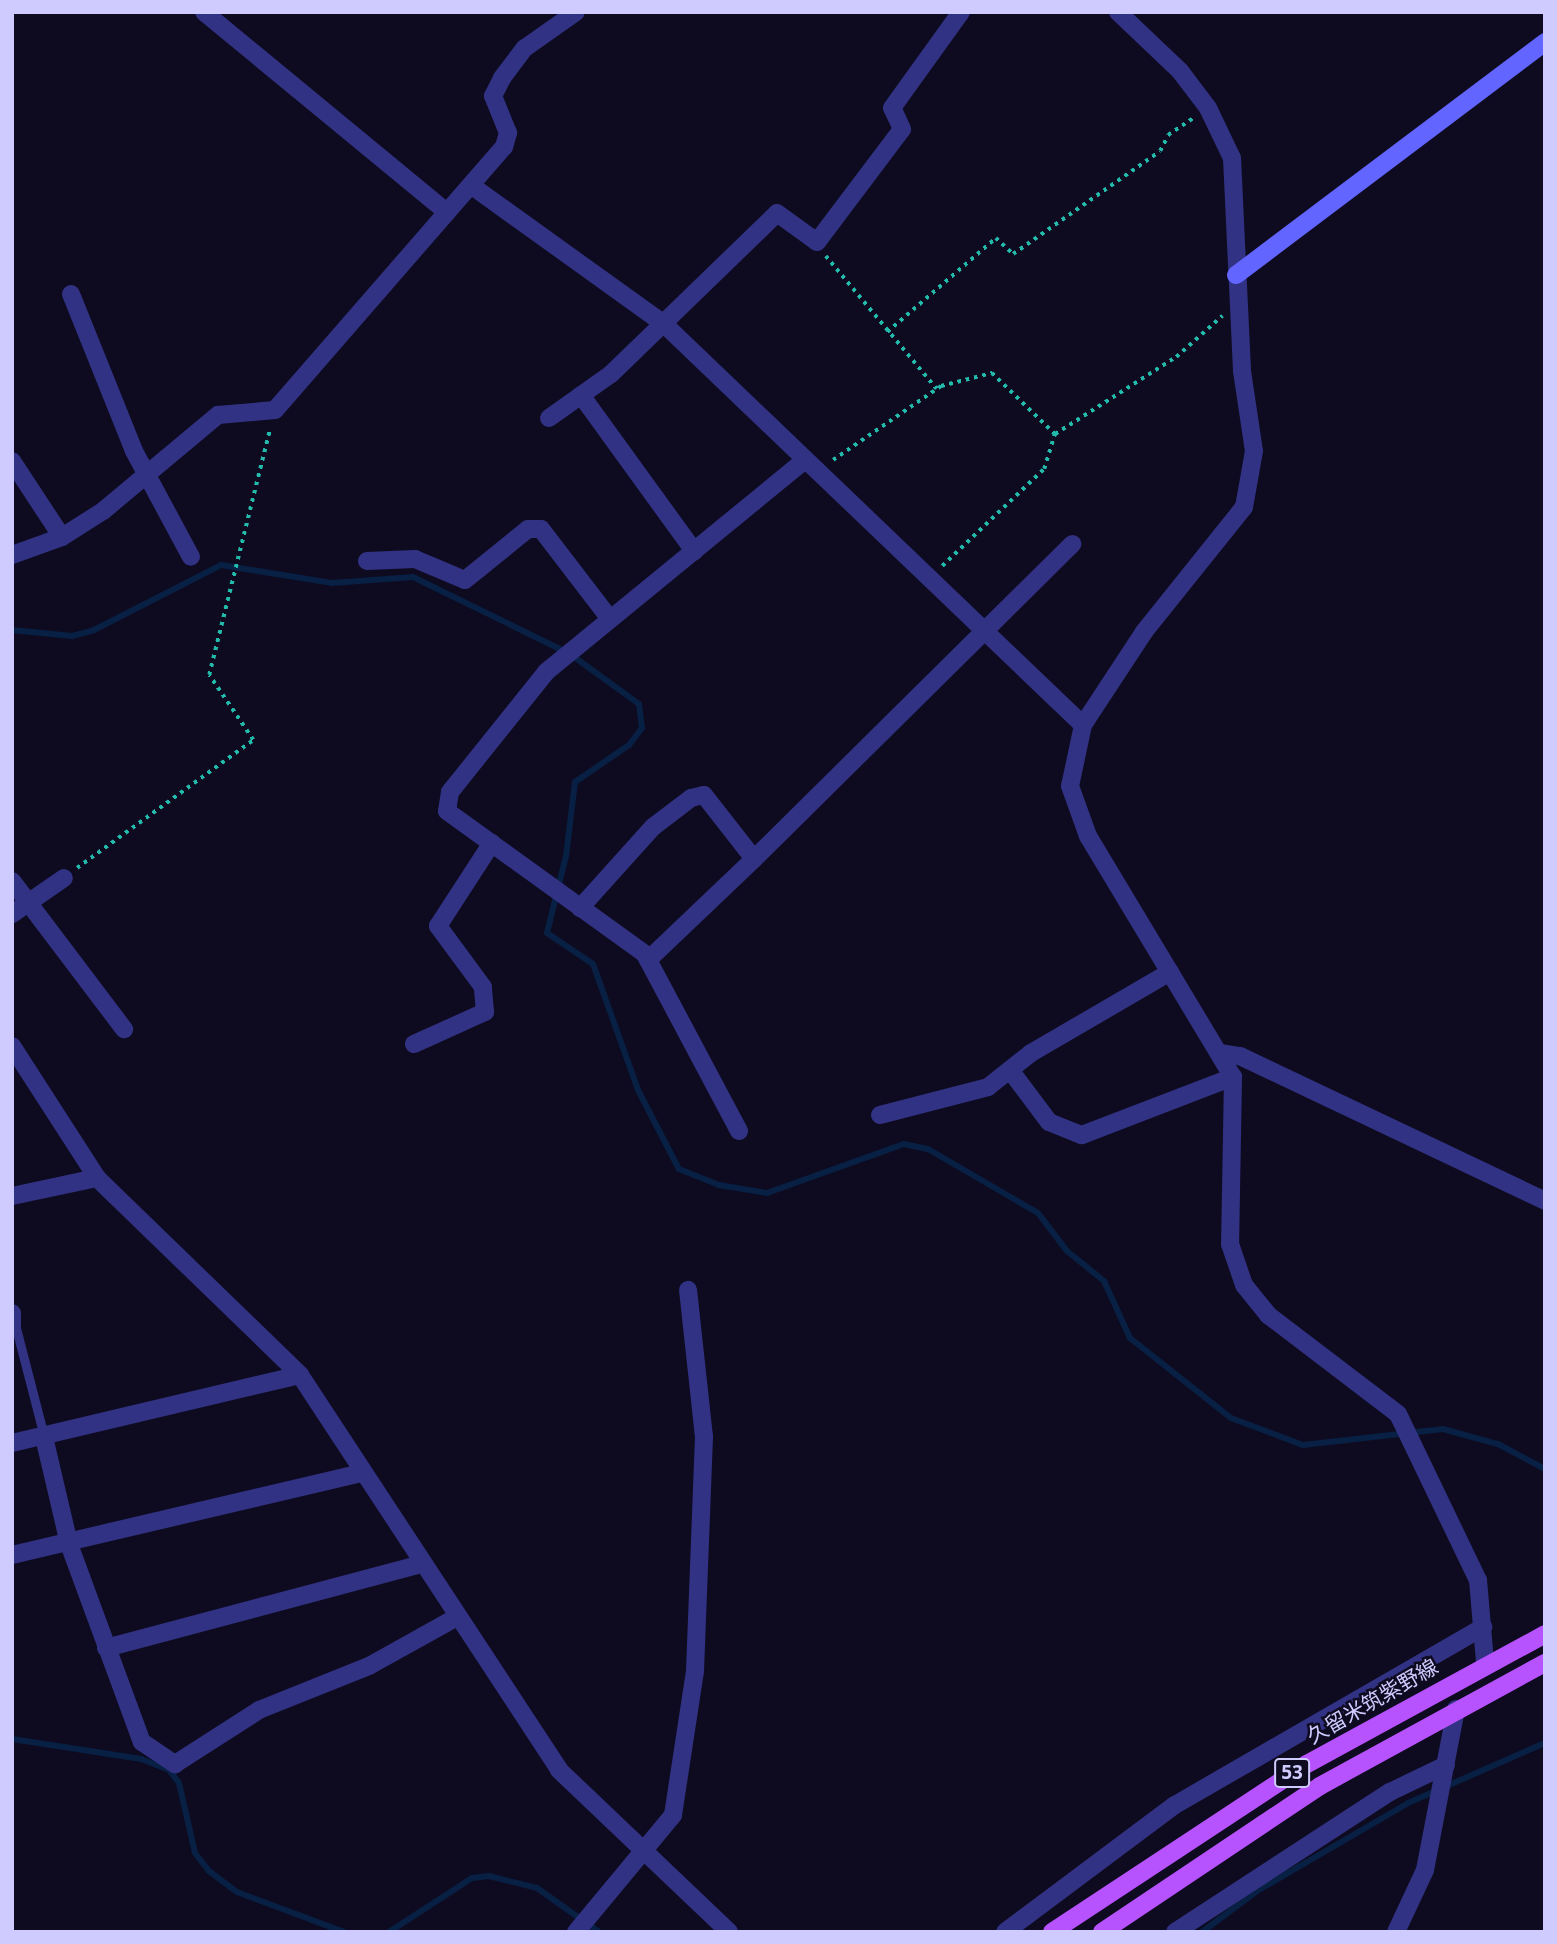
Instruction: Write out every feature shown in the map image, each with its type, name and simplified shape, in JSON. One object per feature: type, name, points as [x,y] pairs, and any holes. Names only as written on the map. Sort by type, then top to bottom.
[{"type":"main road","name":"久留米筑紫野線","points":[[1052,1932],[1307,1764],[1485,1662],[1545,1634]]},
{"type":"main road","name":"53","points":[[1102,1932],[1214,1852],[1456,1709],[1545,1663]]},
{"type":"street","points":[[204,12],[447,212]]},
{"type":"street","points":[[12,555],[62,537],[150,473],[218,415],[275,410],[472,186],[508,133],[494,96],[502,78],[525,48],[576,12]]},
{"type":"street","points":[[549,418],[581,395],[663,323],[777,213],[817,242],[902,129],[892,108],[961,12]]},
{"type":"street","points":[[1118,12],[1153,42],[1208,108],[1232,158],[1242,372],[1254,451],[1244,507],[1144,632],[1083,725],[1070,786],[1083,824],[1233,1077],[1230,1244],[1244,1285],[1268,1315],[1398,1414],[1478,1580],[1485,1662]]},
{"type":"street","points":[[1236,275],[1545,42]]},
{"type":"street","points":[[472,186],[663,323],[983,633],[1083,725]]},
{"type":"street","points":[[71,294],[134,451],[150,473],[191,557]]},
{"type":"street","points":[[581,395],[694,551]]},
{"type":"street","points":[[12,461],[62,537]]},
{"type":"street","points":[[739,1131],[648,960],[447,811],[450,792],[546,671],[694,551],[811,465]]},
{"type":"street","points":[[367,561],[415,559],[465,580],[528,529],[541,529],[610,619]]},
{"type":"street","points":[[648,960],[754,859],[1072,544]]},
{"type":"street","points":[[580,908],[653,827],[691,798],[704,795],[754,859]]},
{"type":"street","points":[[414,1044],[485,1013],[483,986],[438,926],[492,843]]},
{"type":"street","points":[[12,914],[64,878]]},
{"type":"street","points":[[12,881],[124,1029]]},
{"type":"street","points":[[880,1115],[988,1087],[1010,1070],[1170,972]]},
{"type":"street","points":[[12,1046],[97,1178],[300,1375],[421,1564],[559,1770],[729,1932]]},
{"type":"street","points":[[1220,1053],[1240,1056],[1545,1201]]},
{"type":"street","points":[[1010,1070],[1049,1122],[1082,1135],[1233,1077]]},
{"type":"street","points":[[12,1196],[97,1178]]},
{"type":"street","points":[[576,1932],[641,1848],[673,1815],[695,1671],[704,1437],[688,1290]]},
{"type":"street","points":[[12,1443],[300,1375]]},
{"type":"street","points":[[44,1437],[69,1544],[142,1742],[176,1765],[258,1710],[369,1666],[457,1617]]},
{"type":"street","points":[[12,1555],[69,1544],[362,1473]]},
{"type":"street","points":[[106,1648],[421,1564]]},
{"type":"street","points":[[1005,1932],[1175,1805],[1483,1627]]},
{"type":"street","points":[[1396,1932],[1425,1870],[1456,1709]]},
{"type":"street","points":[[1175,1932],[1390,1791],[1446,1765]]},
{"type":"lane","points":[[13,1323],[44,1437]]},
{"type":"path","points":[[887,331],[996,238],[1013,254],[1160,151],[1168,135],[1208,108]]},
{"type":"path","points":[[817,242],[937,389]]},
{"type":"path","points":[[928,579],[1044,470],[1055,434],[1176,357],[1240,305]]},
{"type":"path","points":[[811,465],[937,389],[992,373],[1055,434]]},
{"type":"path","points":[[64,878],[253,740],[209,675],[275,410]]},
{"type":"waterway","points":[[12,630],[72,636],[94,630],[221,565],[332,583],[413,577],[570,654],[639,704],[642,728],[629,745],[575,782],[566,856],[547,933],[593,964],[638,1090],[679,1169],[719,1185],[767,1193],[904,1144],[928,1149],[1038,1213],[1067,1251],[1104,1281],[1130,1338],[1231,1418],[1303,1445],[1443,1429],[1498,1444],[1545,1469]]},
{"type":"waterway","points":[[12,1739],[141,1759],[169,1770],[179,1783],[195,1853],[209,1871],[237,1892],[344,1932]]},
{"type":"waterway","points":[[1202,1932],[1257,1891],[1408,1803],[1545,1743]]},
{"type":"waterway","points":[[389,1932],[472,1878],[489,1876],[537,1888],[599,1932]]}]
